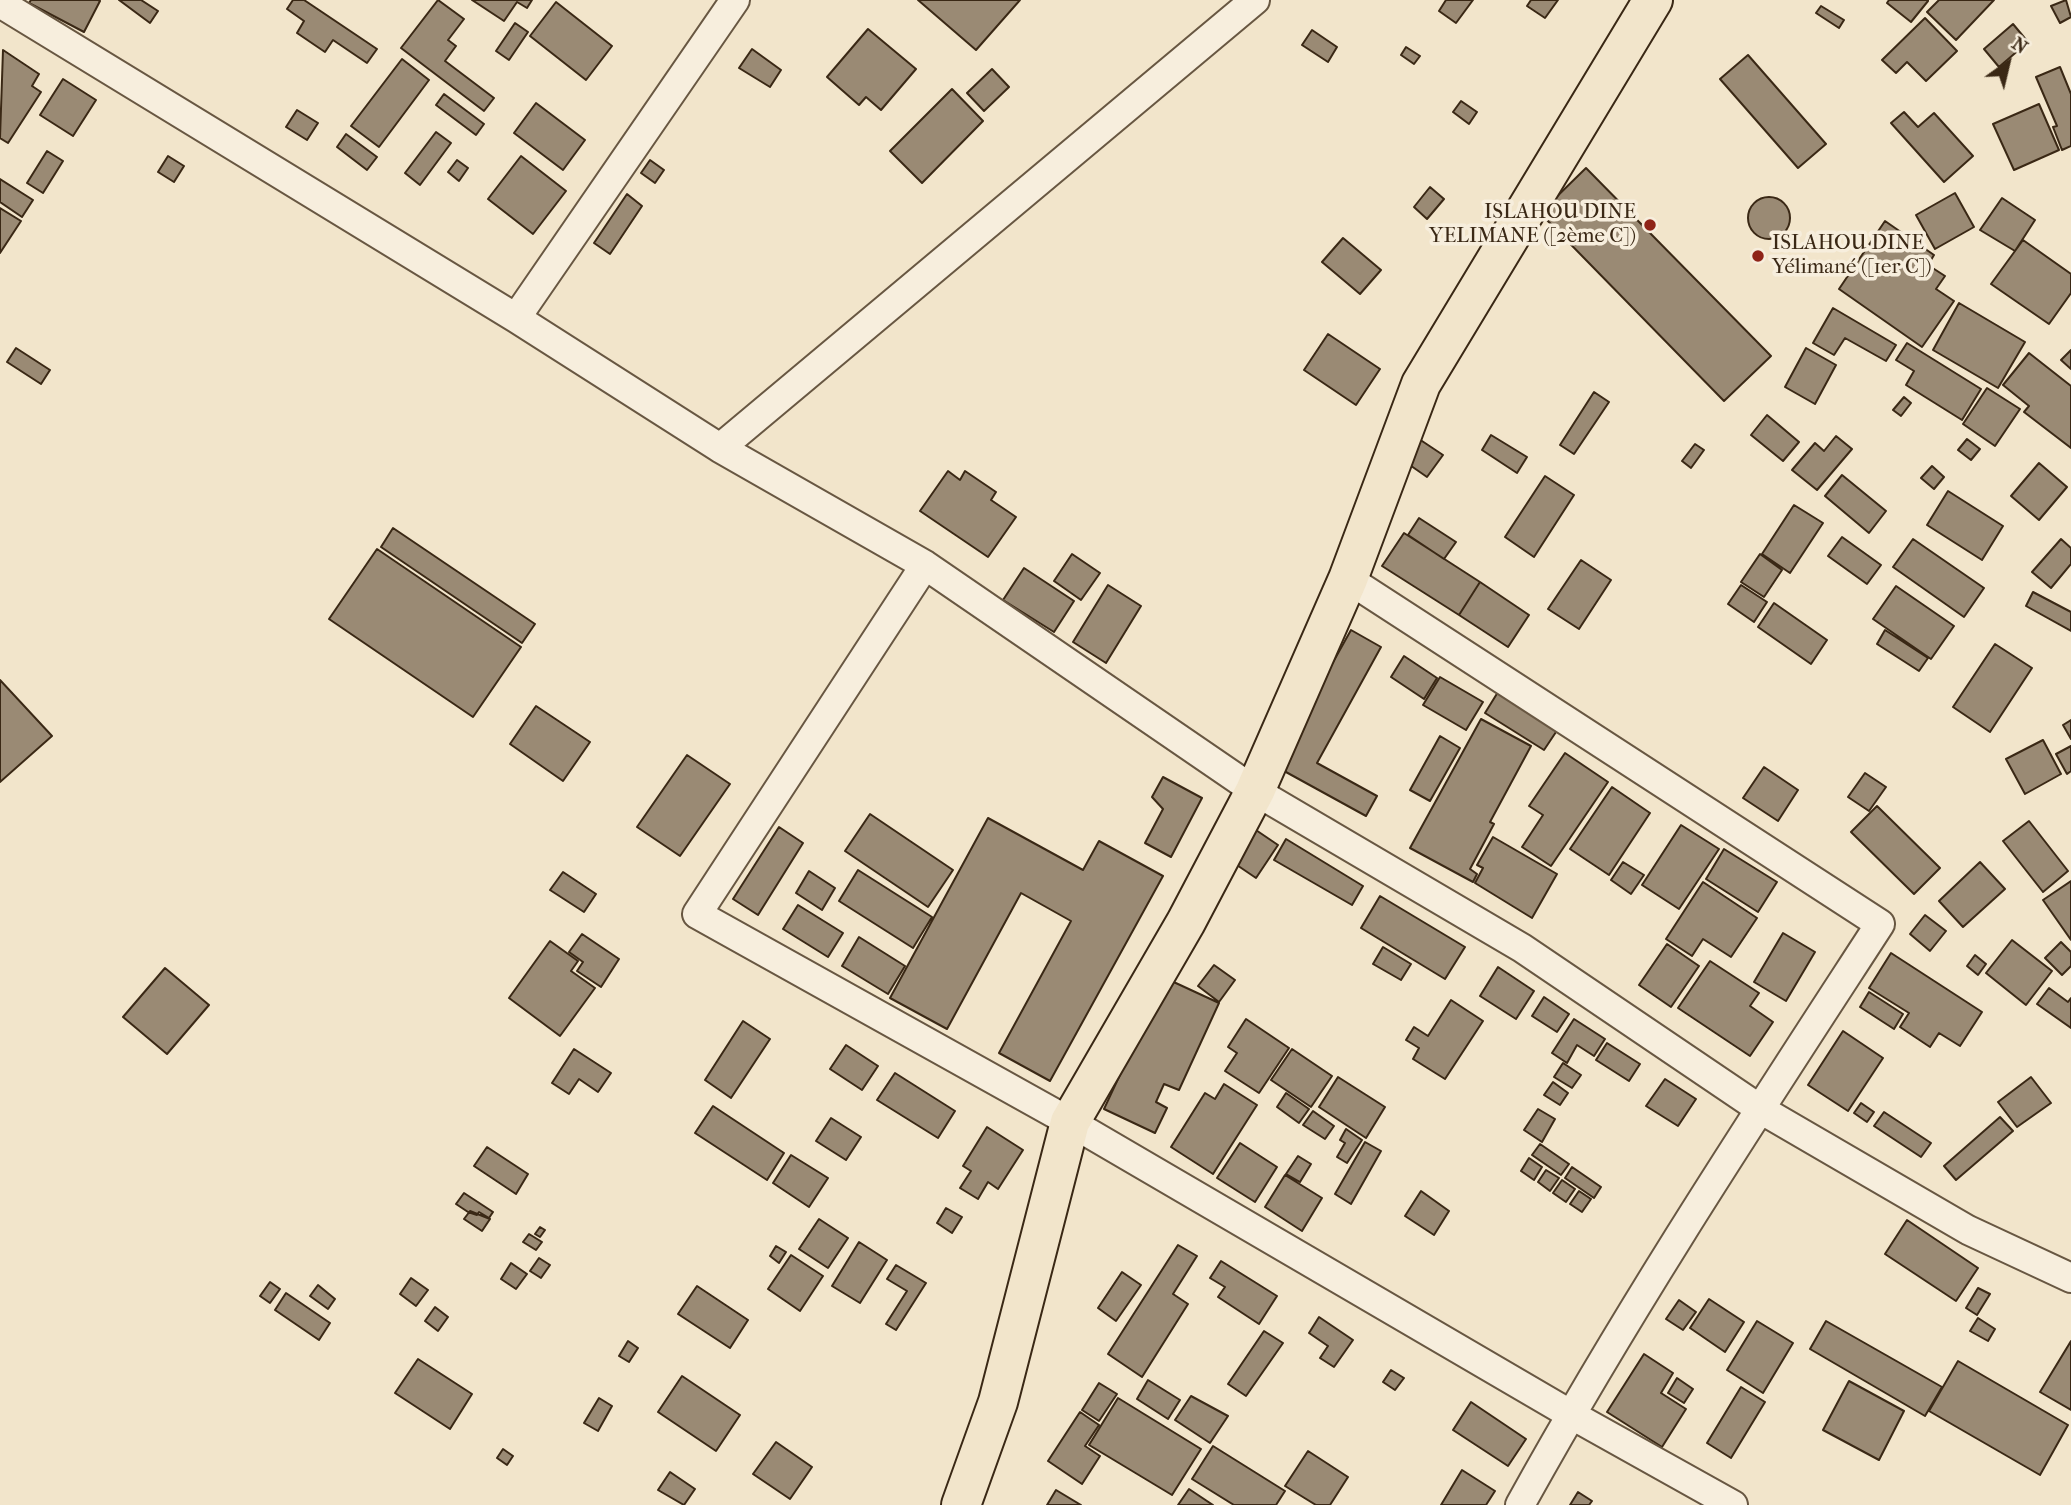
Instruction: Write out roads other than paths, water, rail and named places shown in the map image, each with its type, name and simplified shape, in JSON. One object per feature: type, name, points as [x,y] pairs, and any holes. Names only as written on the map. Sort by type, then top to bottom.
[{"type":"main road","points":[[965,1503],[999,1402],[1070,1122],[1186,922],[1255,791],[1348,579],[1421,384],[1653,0]]},
{"type":"street","points":[[516,318],[735,0]]},
{"type":"street","points":[[0,3],[516,318],[720,448],[925,565],[1255,791],[1522,948],[1760,1109],[1968,1230],[2071,1278]]},
{"type":"street","points":[[720,448],[1242,4]]},
{"type":"street","points":[[925,565],[697,914],[1070,1122],[1570,1414],[1733,1505]]},
{"type":"street","points":[[1348,579],[1880,924],[1760,1109],[1570,1414],[1520,1505]]},
{"type":"place","name":"ISLAHOU DINE YELIMANE ([2ème C])","points":[[1650,225]]},
{"type":"place","name":"ISLAHOU DINE Yélimané ([1er C])","points":[[1758,256]]}]
